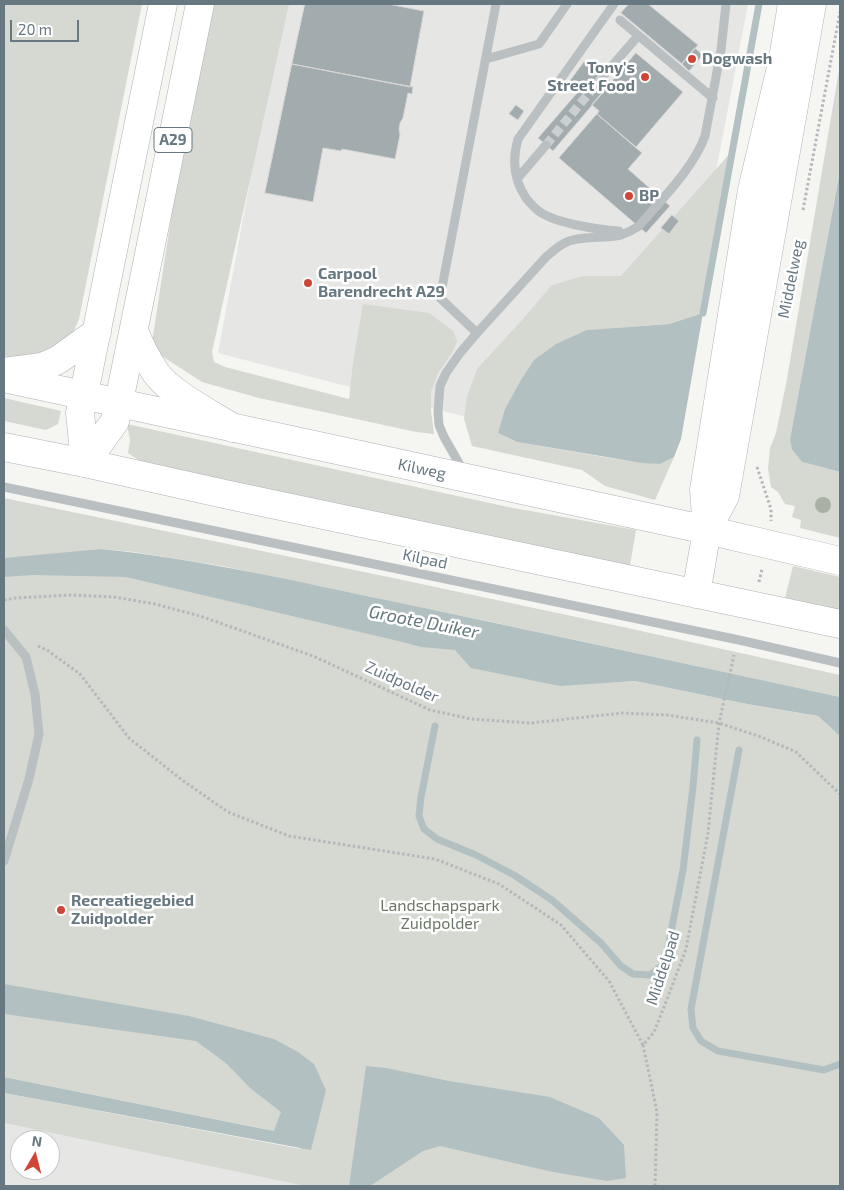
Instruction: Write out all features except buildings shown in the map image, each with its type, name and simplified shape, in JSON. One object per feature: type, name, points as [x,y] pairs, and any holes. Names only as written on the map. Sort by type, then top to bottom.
[{"type":"main road","name":"A29","points":[[85,463],[80,413],[163,4]]},
{"type":"main road","name":"A29","points":[[85,463],[115,421],[200,4]]},
{"type":"main road","name":"Middelweg","points":[[696,594],[707,530],[704,490],[752,190],[783,59],[792,4]]},
{"type":"main road","name":"Middelweg","points":[[707,530],[725,496],[812,4]]},
{"type":"main road","points":[[4,372],[42,367],[58,360],[97,332]]},
{"type":"main road","points":[[134,332],[156,374],[165,383],[180,395],[232,428]]},
{"type":"main road","name":"Kilweg","points":[[4,378],[707,530],[840,561]]},
{"type":"main road","points":[[4,447],[840,624]]},
{"type":"street","points":[[477,333],[440,298],[496,4]]},
{"type":"street","points":[[486,59],[539,44],[567,4]]},
{"type":"street","points":[[614,4],[518,139],[514,164],[516,179],[522,191],[538,211],[547,216],[590,228],[630,231]]},
{"type":"street","points":[[468,478],[439,426],[438,397],[440,386],[446,373],[477,333],[556,248],[567,241],[580,238],[621,234],[630,231],[638,226],[682,174],[700,149],[705,136],[721,50],[726,4]]},
{"type":"street","points":[[620,20],[713,98]]},
{"type":"street","points":[[604,75],[638,36]]},
{"type":"street","points":[[516,179],[546,145]]},
{"type":"street","name":"Kilpad","points":[[4,487],[710,634],[840,663]]},
{"type":"street","points":[[4,630],[26,657],[36,694],[39,734],[29,779],[4,861]]},
{"type":"path","points":[[803,215],[840,12]]},
{"type":"path","points":[[756,465],[771,509],[767,544]]},
{"type":"path","name":"Zuidpolder","points":[[4,600],[73,595],[114,597],[155,604],[200,616],[313,656],[430,710],[471,720],[531,723],[622,713],[667,715],[719,723],[762,737],[796,752],[840,794]]},
{"type":"path","points":[[30,641],[47,650],[80,674],[129,738],[182,780],[228,812],[289,836],[435,859],[499,884],[561,925],[609,981],[643,1045],[657,1112],[655,1186]]},
{"type":"path","name":"Middelpad","points":[[643,1045],[654,1032],[686,949],[708,833],[719,723],[732,664]]},
{"type":"shaded area","points":[[283,4],[748,4],[696,276],[478,420],[218,353]]},
{"type":"shaded area","points":[[4,1123],[37,1130],[10,1130],[10,1180],[60,1180],[60,1135],[300,1186],[4,1186]]},
{"type":"green space","points":[[4,4],[142,4],[79,319],[73,333],[37,358],[10,359],[4,357]]},
{"type":"green space","points":[[211,4],[289,4],[212,352],[214,362],[225,367],[349,399],[363,304],[429,313],[453,331],[457,341],[452,353],[438,373],[431,392],[434,434],[416,432],[259,398],[202,382],[151,349],[181,153]]},
{"type":"green space","points":[[840,64],[840,171],[790,439],[802,462],[840,472],[840,538],[800,528],[801,520],[792,517],[795,506],[785,504],[778,492],[771,487],[768,469],[770,448],[776,433],[787,379]]},
{"type":"green space","points":[[733,150],[703,313],[669,324],[587,330],[498,433],[517,442],[609,458],[660,464],[674,457],[655,500],[605,486],[582,470],[472,446],[464,419],[467,397],[477,369],[552,285],[583,276],[621,276]]},
{"type":"green space","points":[[4,398],[61,411],[58,424],[46,430],[4,421]]},
{"type":"green space","points":[[127,424],[508,507],[636,530],[630,566],[141,462],[128,453],[130,440]]},
{"type":"green space","name":"Landschapspark Zuidpolder","points":[[4,498],[398,579],[840,675],[840,697],[222,566],[134,552],[91,550],[626,682],[635,681],[747,704],[818,716],[840,734],[840,1186],[300,1186],[60,1135],[60,1130],[37,1130],[4,1123],[4,1093],[301,1149],[265,1129],[4,1077],[4,1014],[50,1019],[4,995]]},
{"type":"green space","points":[[793,566],[840,577],[840,610],[785,598]]},
{"type":"water","points":[[840,171],[840,472],[802,462],[792,449],[790,439]]},
{"type":"water","points":[[703,313],[681,439],[674,457],[660,464],[642,463],[517,442],[498,433],[505,409],[534,360],[556,344],[587,330],[669,324]]},
{"type":"water","name":"Groote Duiker","points":[[101,549],[176,559],[286,579],[840,697],[840,736],[818,716],[747,704],[635,681],[560,686],[471,668],[455,650],[421,647],[126,577],[32,575],[4,577],[4,558]]},
{"type":"water","points":[[4,984],[189,1016],[274,1039],[298,1052],[314,1064],[326,1090],[311,1150],[4,1093],[4,1077],[274,1131],[281,1112],[250,1088],[227,1064],[196,1041],[4,1014]]},
{"type":"water","points":[[366,1066],[550,1097],[599,1118],[624,1145],[626,1178],[607,1181],[553,1172],[440,1146],[423,1151],[370,1186],[349,1186]]},
{"type":"waterway","points":[[703,313],[759,4]]},
{"type":"waterway","points":[[435,726],[421,797],[419,816],[424,829],[437,839],[476,855],[514,875],[552,900],[601,943],[621,966],[633,974],[650,975],[665,963],[683,870],[697,740]]},
{"type":"waterway","points":[[739,750],[691,1009],[693,1028],[701,1041],[718,1051],[824,1070],[840,1064]]},
{"type":"tunnel","points":[[546,145],[604,75]]},
{"type":"place","name":"Dogwash","points":[[692,59]]},
{"type":"place","name":"Tony's Street Food","points":[[645,77]]},
{"type":"place","name":"BP","points":[[629,196]]},
{"type":"place","name":"Carpool Barendrecht A29","points":[[308,283]]},
{"type":"place","name":"Recreatiegebied Zuidpolder","points":[[61,910]]}]
